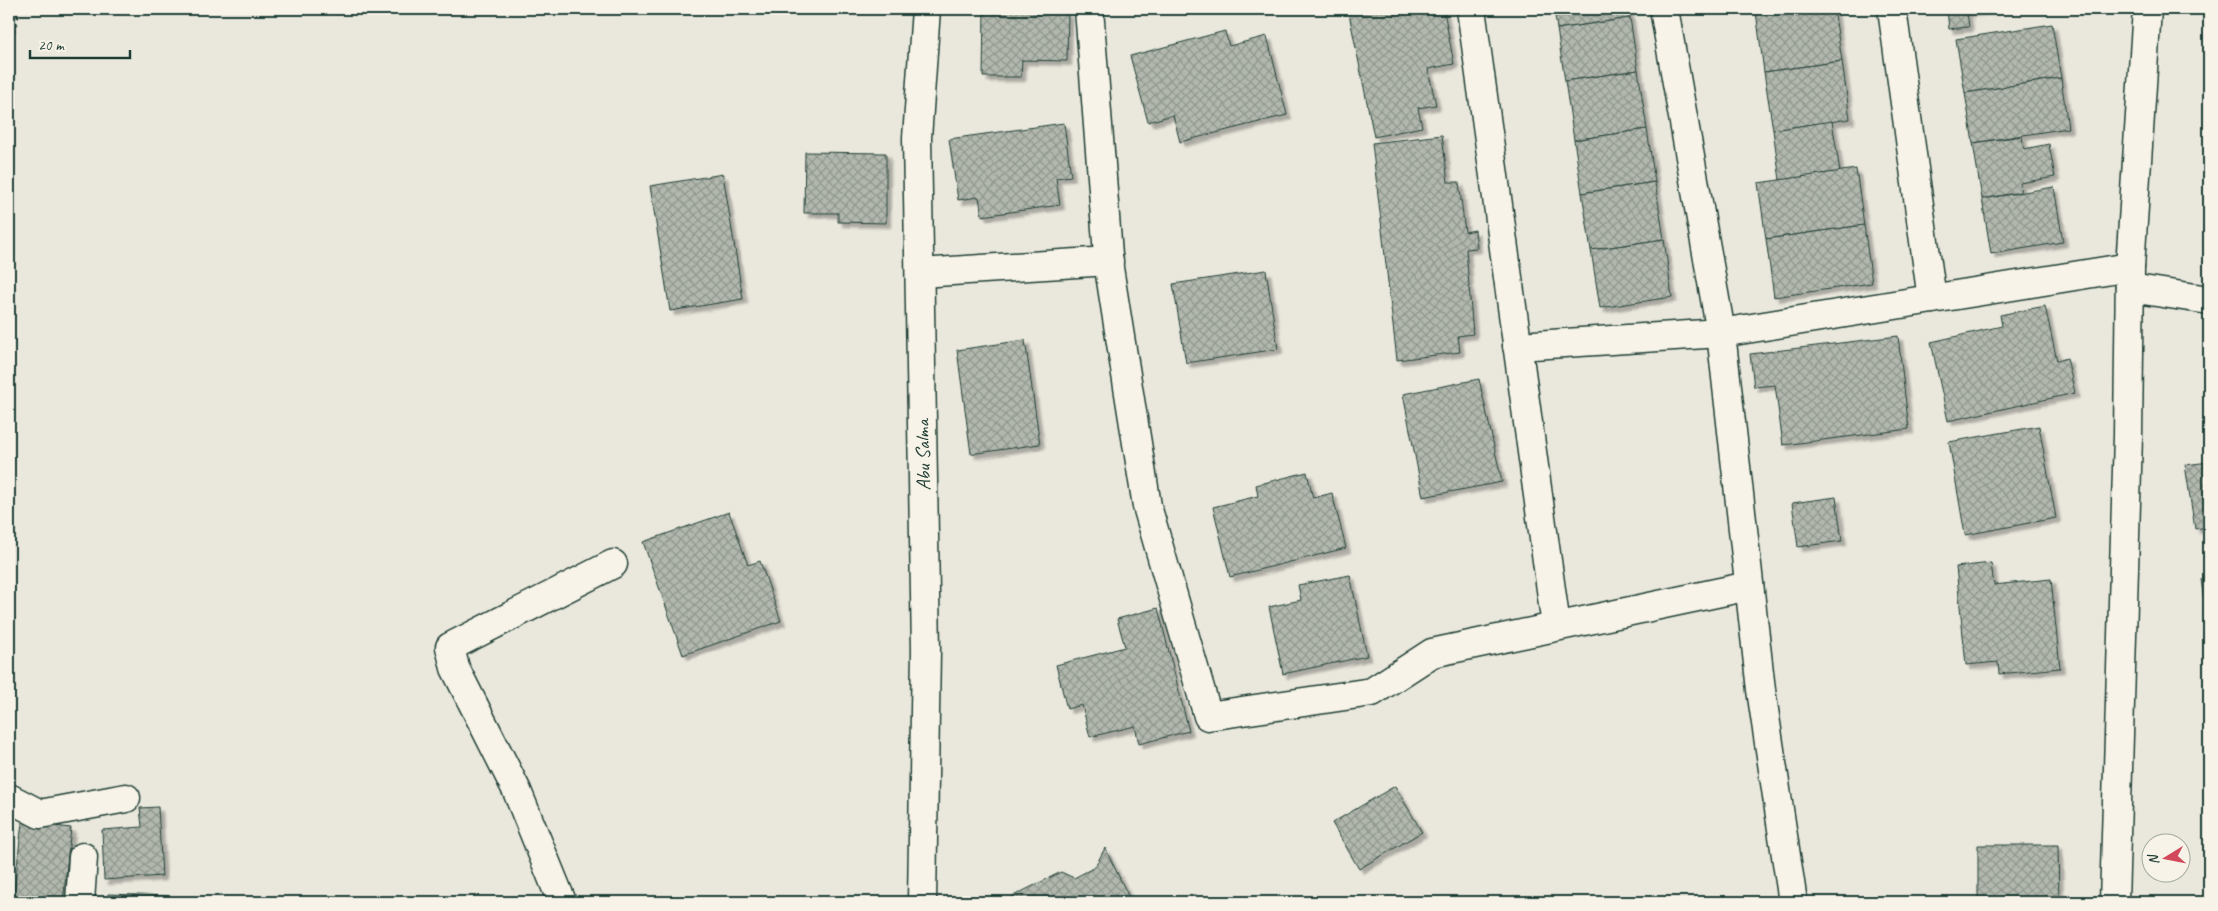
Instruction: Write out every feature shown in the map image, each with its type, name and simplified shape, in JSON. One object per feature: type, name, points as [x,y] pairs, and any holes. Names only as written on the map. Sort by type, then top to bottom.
[{"type":"street","name":"Abu Salma","points":[[922,902],[926,650],[917,138],[926,9]]},
{"type":"street","points":[[1089,9],[1109,261],[1147,506],[1208,716],[1372,692],[1432,653],[1749,586]]},
{"type":"street","points":[[1471,9],[1556,626]]},
{"type":"street","points":[[1664,9],[1721,333],[1761,690],[1793,902]]},
{"type":"street","points":[[1892,9],[1932,299]]},
{"type":"street","points":[[2114,902],[2128,436],[2130,277],[2147,9]]},
{"type":"street","points":[[920,273],[1109,261]]},
{"type":"street","points":[[1518,346],[1721,333],[1932,299],[2130,277],[2209,300]]},
{"type":"street","points":[[562,902],[517,791],[454,668],[450,648],[613,564]]},
{"type":"street","points":[[9,798],[40,814],[126,798]]},
{"type":"street","points":[[80,902],[83,857]]},
{"type":"path","points":[[9,49],[20,9]]},
{"type":"building","points":[[984,9],[1056,9],[1056,12],[1068,13],[1067,61],[1022,60],[1021,77],[983,77]]},
{"type":"building","points":[[1348,9],[1427,9],[1428,14],[1444,11],[1454,64],[1428,69],[1436,105],[1418,108],[1422,127],[1374,137]]},
{"type":"building","points":[[1554,9],[1629,9],[1630,18],[1557,29]]},
{"type":"building","points":[[1755,9],[1780,9],[1756,12]]},
{"type":"building","points":[[1780,9],[1811,9],[1811,11],[1834,9],[1842,61],[1764,72],[1756,12]]},
{"type":"building","points":[[1947,9],[1994,9],[1967,12],[1969,27],[1949,29]]},
{"type":"building","points":[[1630,18],[1638,70],[1565,81],[1557,29]]},
{"type":"building","points":[[2052,24],[2061,78],[1965,93],[1956,39]]},
{"type":"building","points":[[1225,31],[1229,46],[1267,36],[1287,115],[1180,142],[1173,115],[1148,122],[1130,56]]},
{"type":"building","points":[[1842,61],[1850,119],[1773,130],[1764,72]]},
{"type":"building","points":[[1638,70],[1647,129],[1574,140],[1565,81]]},
{"type":"building","points":[[2061,78],[2068,128],[1973,143],[1965,93]]},
{"type":"building","points":[[1832,121],[1840,172],[1780,180],[1773,130]]},
{"type":"building","points":[[1064,123],[1071,176],[1056,178],[1060,205],[982,216],[979,197],[958,200],[949,139]]},
{"type":"building","points":[[1647,129],[1655,182],[1582,193],[1574,140]]},
{"type":"building","points":[[1442,135],[1448,182],[1459,182],[1465,232],[1475,230],[1477,248],[1466,249],[1473,334],[1458,336],[1460,352],[1397,360],[1372,143]]},
{"type":"building","points":[[2022,136],[2024,149],[2049,144],[2055,177],[2020,183],[2021,192],[1982,199],[1973,143]]},
{"type":"building","points":[[805,152],[886,153],[886,223],[838,222],[838,213],[804,213]]},
{"type":"building","points":[[1856,169],[1864,225],[1766,239],[1758,183]]},
{"type":"building","points":[[723,174],[743,299],[670,311],[650,186]]},
{"type":"building","points":[[1655,182],[1664,239],[1591,250],[1582,193]]},
{"type":"building","points":[[2054,187],[2063,242],[1991,254],[1982,199]]},
{"type":"building","points":[[1864,225],[1872,283],[1774,297],[1766,239]]},
{"type":"building","points":[[1664,239],[1672,297],[1600,308],[1591,250]]},
{"type":"building","points":[[1266,270],[1278,349],[1186,363],[1173,284]]},
{"type":"building","points":[[2045,306],[2057,361],[2067,358],[2075,393],[1948,421],[1931,342],[2002,326],[2000,315]]},
{"type":"building","points":[[1898,336],[1909,429],[1783,445],[1775,385],[1754,387],[1750,354]]},
{"type":"building","points":[[1025,340],[1040,444],[971,454],[957,350]]},
{"type":"building","points":[[1479,379],[1502,482],[1423,497],[1403,394]]},
{"type":"building","points":[[2039,426],[2056,518],[1965,535],[1949,442]]},
{"type":"building","points":[[2209,462],[2209,527],[2195,529],[2185,465]]},
{"type":"building","points":[[1307,472],[1313,498],[1332,493],[1346,548],[1230,577],[1213,507],[1258,496],[1256,485]]},
{"type":"building","points":[[1836,497],[1842,541],[1798,547],[1792,503]]},
{"type":"building","points":[[729,512],[748,565],[760,561],[781,621],[683,655],[643,542]]},
{"type":"building","points":[[1991,563],[1994,585],[2051,579],[2060,668],[1999,674],[1998,662],[1966,665],[1956,567]]},
{"type":"building","points":[[1350,575],[1367,656],[1283,674],[1269,607],[1301,600],[1298,585]]},
{"type":"building","points":[[2209,578],[2209,637],[2201,579]]},
{"type":"building","points":[[1158,608],[1189,731],[1139,744],[1135,726],[1090,737],[1082,705],[1067,709],[1056,665],[1125,647],[1117,619]]},
{"type":"building","points":[[1395,786],[1422,832],[1359,869],[1332,823]]},
{"type":"building","points":[[158,807],[162,876],[104,880],[102,830],[142,827],[140,808]]},
{"type":"building","points":[[22,822],[71,828],[63,902],[13,902]]},
{"type":"building","points":[[1978,845],[2058,845],[2059,902],[1978,902]]},
{"type":"building","points":[[1105,848],[1129,897],[1126,902],[1010,902],[1013,896],[1061,872],[1074,878],[1095,867]]},
{"type":"building","points":[[108,894],[168,896],[168,902],[108,902]]}]
